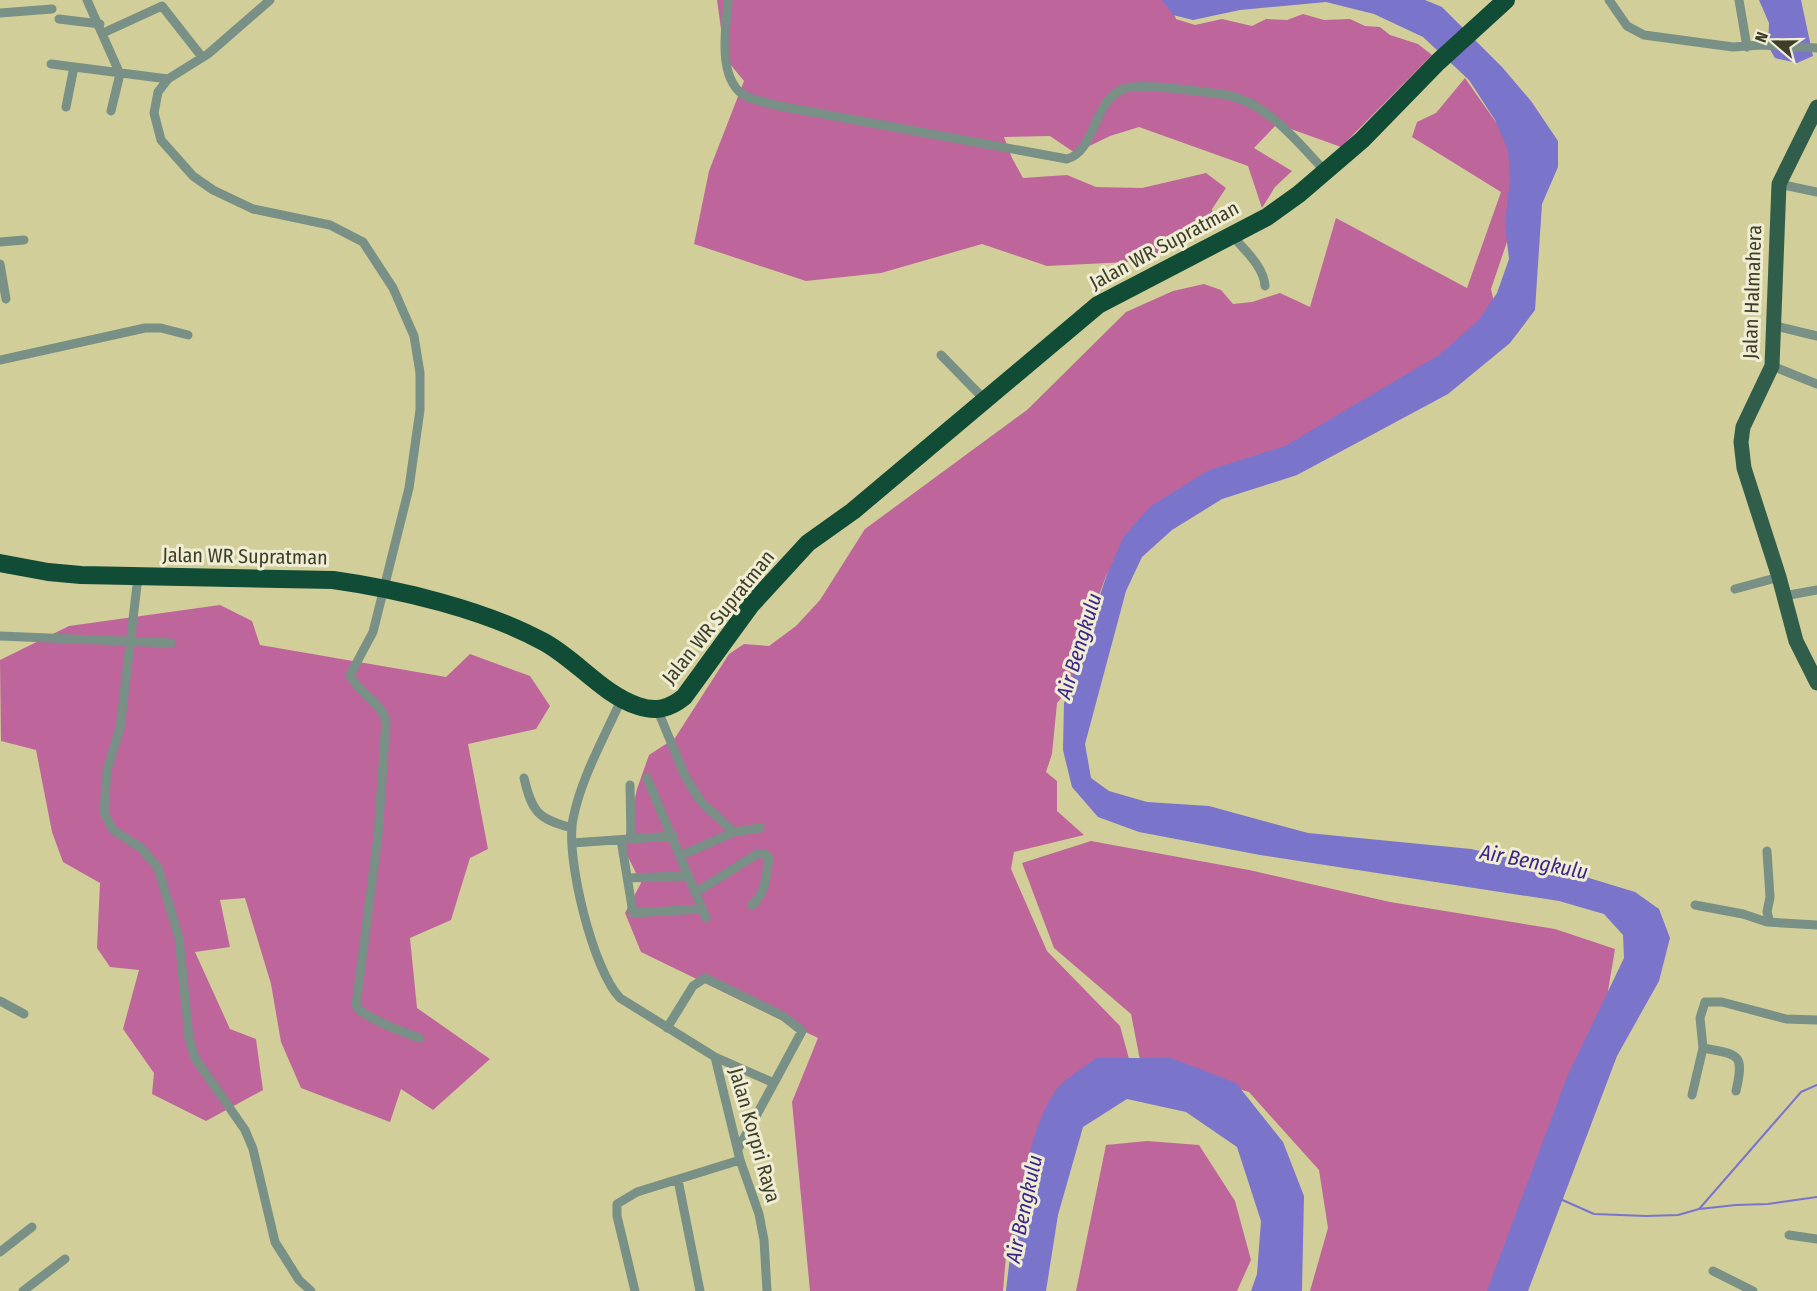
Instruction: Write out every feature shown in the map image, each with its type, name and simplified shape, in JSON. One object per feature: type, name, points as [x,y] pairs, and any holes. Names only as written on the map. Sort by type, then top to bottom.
[{"type":"highway","name":"Jalan WR Supratman","points":[[3,562],[48,572],[138,577],[333,580],[386,591],[455,607],[523,632],[561,652],[621,700],[658,711],[675,705],[684,697],[751,605],[808,543],[853,511],[986,401],[1098,304],[1282,207],[1362,140],[1438,62],[1500,6]]},
{"type":"main road","name":"Jalan Halmahera","points":[[1817,107],[1779,184],[1772,366],[1743,427],[1741,442],[1748,484],[1779,577],[1796,641],[1817,683]]},
{"type":"street","points":[[21,0],[22,11]]},
{"type":"street","points":[[87,0],[102,29],[120,74],[111,111]]},
{"type":"street","points":[[270,0],[202,57],[168,79],[158,92],[155,102],[156,124],[161,140],[193,176],[231,201],[253,209],[330,225],[353,236],[369,250],[405,310],[414,336],[420,373],[420,410],[410,488],[374,632],[350,675],[366,697],[384,715],[386,721],[377,845],[356,1005],[361,1011],[378,1021],[419,1038]]},
{"type":"street","points":[[728,0],[726,59],[732,81],[738,90],[748,97],[779,106],[1067,159],[1080,153],[1108,99],[1124,88],[1140,87],[1227,95],[1254,105],[1280,123],[1326,172]]},
{"type":"street","points":[[1609,0],[1618,16],[1634,32],[1747,47],[1761,45],[1817,48]]},
{"type":"street","points":[[1739,0],[1747,47]]},
{"type":"street","points":[[58,19],[102,29],[162,6],[202,57]]},
{"type":"street","points":[[0,13],[52,9]]},
{"type":"street","points":[[51,64],[168,79]]},
{"type":"street","points":[[66,107],[74,67]]},
{"type":"street","points":[[1779,184],[1817,192]]},
{"type":"street","points":[[1231,234],[1256,263],[1264,277],[1265,286]]},
{"type":"street","points":[[0,242],[24,240]]},
{"type":"street","points":[[0,264],[6,299]]},
{"type":"street","points":[[1775,326],[1817,336]]},
{"type":"street","points":[[0,360],[145,328],[161,328],[188,334]]},
{"type":"street","points":[[941,355],[986,401]]},
{"type":"street","points":[[1772,366],[1817,384]]},
{"type":"street","points":[[138,577],[120,728],[105,782],[105,813],[113,830],[141,848],[158,868],[179,938],[189,1038],[195,1058],[245,1130],[253,1149],[275,1242],[299,1280],[311,1291]]},
{"type":"street","points":[[1735,589],[1779,577]]},
{"type":"street","points":[[1784,596],[1817,590]]},
{"type":"street","points":[[0,636],[171,644]]},
{"type":"street","name":"Jalan Korpri Raya","points":[[621,700],[576,804],[572,828],[572,843],[590,937],[604,976],[620,998],[715,1057],[740,1160],[759,1214],[764,1240],[767,1291]]},
{"type":"street","points":[[658,711],[685,776],[701,801],[734,832]]},
{"type":"street","points":[[524,778],[530,799],[541,818],[572,828]]},
{"type":"street","points":[[630,785],[626,839],[628,878],[635,914],[704,913],[647,778]]},
{"type":"street","points":[[680,856],[734,832],[760,828]]},
{"type":"street","points":[[572,843],[673,836]]},
{"type":"street","points":[[1767,851],[1770,897],[1767,912],[1770,922]]},
{"type":"street","points":[[695,893],[757,854],[765,854],[769,858],[765,887],[759,899],[752,905]]},
{"type":"street","points":[[628,878],[687,876]]},
{"type":"street","points":[[1695,905],[1743,914],[1770,922],[1817,925]]},
{"type":"street","points":[[667,1028],[693,986],[705,978],[783,1016],[802,1031],[738,1149]]},
{"type":"street","points":[[0,1001],[24,1014]]},
{"type":"street","points":[[1692,1095],[1703,1048],[1700,1018],[1705,1002],[1722,1002],[1786,1019],[1817,1020]]},
{"type":"street","points":[[1703,1048],[1734,1054],[1739,1058],[1742,1069],[1736,1091]]},
{"type":"street","points":[[715,1057],[774,1083]]},
{"type":"street","points":[[635,1291],[617,1216],[617,1204],[637,1192],[740,1160]]},
{"type":"street","points":[[678,1180],[700,1291]]},
{"type":"street","points":[[0,1252],[32,1227]]},
{"type":"street","points":[[1789,1235],[1817,1239]]},
{"type":"street","points":[[23,1291],[65,1259]]},
{"type":"street","points":[[1713,1271],[1753,1291]]},
{"type":"shaded area","points":[[717,0],[1169,0],[1176,19],[1195,25],[1222,19],[1252,26],[1266,19],[1287,20],[1303,14],[1324,20],[1350,19],[1365,26],[1380,27],[1390,35],[1418,44],[1432,55],[1341,147],[1277,124],[1254,148],[1292,171],[1275,187],[1262,208],[1248,166],[1139,127],[1110,136],[1075,153],[1050,136],[1004,137],[1023,178],[1067,175],[1096,187],[1142,188],[1206,173],[1226,188],[1212,209],[1214,228],[1148,261],[1047,266],[982,244],[881,273],[806,281],[694,244],[709,171],[744,81],[725,58]]},
{"type":"shaded area","points":[[1465,78],[1516,151],[1509,236],[1491,289],[1497,316],[1469,342],[1120,554],[1106,576],[1093,612],[1091,663],[1057,703],[1052,754],[1046,772],[1057,781],[1057,811],[1084,835],[1014,852],[1011,869],[1047,951],[1120,1026],[1131,1066],[1045,1126],[1006,1256],[1003,1291],[810,1291],[792,1102],[818,1038],[641,952],[625,913],[641,883],[623,847],[637,789],[649,755],[675,738],[729,654],[744,644],[769,646],[796,626],[820,600],[865,529],[1027,410],[1126,312],[1173,291],[1204,284],[1221,290],[1233,304],[1252,302],[1280,293],[1310,307],[1336,218],[1467,288],[1501,192],[1412,137],[1417,122],[1436,113]]},
{"type":"shaded area","points":[[220,605],[252,621],[260,645],[446,677],[470,654],[530,676],[550,706],[536,729],[468,744],[488,849],[470,858],[451,920],[410,938],[417,1008],[490,1059],[433,1110],[401,1089],[390,1122],[301,1088],[281,1042],[271,984],[245,898],[220,900],[230,947],[195,952],[230,1029],[256,1039],[263,1090],[206,1121],[152,1094],[154,1073],[123,1029],[139,970],[110,967],[97,948],[100,883],[63,862],[52,832],[36,750],[1,741],[0,660],[69,626]]},
{"type":"shaded area","points":[[1091,841],[1249,870],[1390,902],[1555,929],[1615,949],[1605,1009],[1491,1291],[1310,1291],[1328,1228],[1319,1170],[1249,1092],[1140,1060],[1131,1014],[1054,948],[1022,863]]},
{"type":"shaded area","points":[[1147,1141],[1199,1145],[1235,1201],[1251,1260],[1237,1291],[1076,1291],[1106,1145]]},
{"type":"water","points":[[1162,0],[1425,0],[1442,7],[1502,67],[1531,101],[1558,141],[1558,167],[1542,204],[1535,310],[1510,343],[1448,394],[1297,475],[1222,499],[1172,530],[1142,557],[1126,591],[1085,744],[1091,778],[1109,791],[1147,802],[1209,806],[1308,833],[1471,849],[1566,871],[1635,892],[1659,909],[1670,938],[1659,981],[1617,1056],[1528,1291],[1487,1291],[1567,1077],[1624,958],[1623,935],[1604,914],[1559,901],[1260,855],[1139,832],[1098,817],[1072,787],[1063,750],[1064,703],[1106,577],[1124,536],[1151,506],[1209,470],[1285,446],[1439,355],[1478,321],[1497,293],[1509,259],[1505,225],[1510,178],[1508,150],[1495,120],[1469,80],[1423,37],[1374,14],[1326,2],[1240,10],[1193,20],[1173,15]]},
{"type":"water","points":[[1759,0],[1801,0],[1813,56],[1797,63],[1775,58],[1768,46],[1769,23]]},
{"type":"water","name":"Air Bengkulu","points":[[1096,1058],[1171,1058],[1236,1083],[1283,1142],[1304,1196],[1302,1291],[1251,1291],[1257,1274],[1261,1221],[1237,1147],[1186,1112],[1127,1099],[1083,1127],[1058,1215],[1046,1291],[1006,1291],[1022,1186],[1036,1132],[1056,1090],[1069,1077]]},
{"type":"waterway","points":[[1700,1208],[1801,1092],[1817,1085]]},
{"type":"waterway","points":[[1558,1198],[1594,1214],[1646,1216],[1678,1215],[1699,1209],[1768,1204],[1817,1197]]}]
